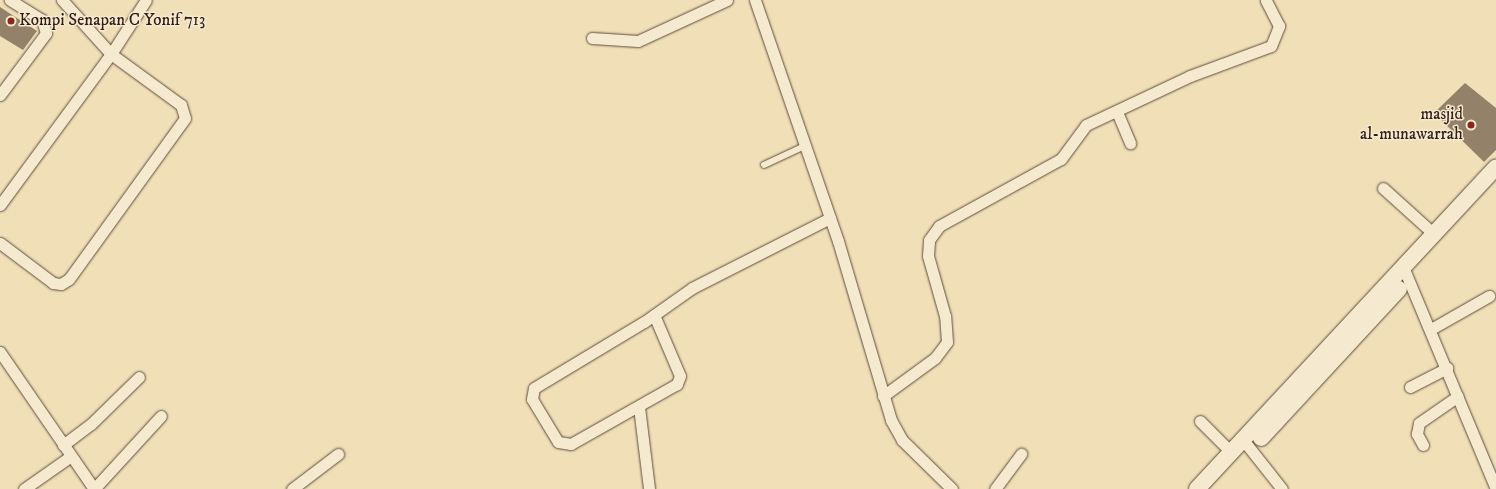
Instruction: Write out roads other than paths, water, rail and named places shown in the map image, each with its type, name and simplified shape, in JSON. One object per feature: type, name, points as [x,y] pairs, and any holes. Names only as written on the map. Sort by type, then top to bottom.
[{"type":"main road","points":[[1407,274],[1435,235],[1496,167]]},
{"type":"main road","points":[[1212,489],[1248,444],[1407,274],[1496,184]]},
{"type":"main road","points":[[1197,489],[1232,453],[1248,444]]},
{"type":"street","points":[[0,94],[46,33],[42,20],[10,0]]},
{"type":"street","points":[[0,243],[52,283],[65,282],[185,118],[181,104],[111,54],[62,0]]},
{"type":"street","points":[[1,200],[111,54],[146,0]]},
{"type":"street","points":[[592,38],[638,41],[727,0]]},
{"type":"street","points":[[757,0],[830,218],[883,396],[902,440],[952,489]]},
{"type":"street","points":[[883,396],[935,358],[947,342],[945,316],[928,256],[929,240],[939,226],[1055,162],[1069,151],[1078,131],[1190,76],[1271,46],[1279,26],[1266,0]]},
{"type":"street","points":[[1117,112],[1130,143]]},
{"type":"street","points":[[1383,188],[1435,235]]},
{"type":"street","points":[[654,315],[679,381],[639,407],[563,445],[535,405],[531,392],[654,315],[692,288],[830,218]]},
{"type":"street","points":[[1407,274],[1458,396],[1493,470],[1496,489]]},
{"type":"street","points":[[1431,329],[1489,296]]},
{"type":"street","points":[[0,352],[94,489],[161,416]]},
{"type":"street","points":[[1410,387],[1447,368]]},
{"type":"street","points":[[63,445],[91,424],[139,377]]},
{"type":"street","points":[[1423,445],[1417,434],[1419,423],[1458,396]]},
{"type":"street","points":[[639,407],[649,489]]},
{"type":"street","points":[[1200,421],[1232,453]]},
{"type":"street","points":[[1248,444],[1282,489]]},
{"type":"street","points":[[292,489],[338,454]]},
{"type":"street","points":[[995,489],[1021,454]]},
{"type":"street","points":[[24,489],[71,456]]},
{"type":"lane","points":[[764,164],[805,146]]},
{"type":"place","name":"Kompi Senapan C Yonif 713","points":[[11,21]]},
{"type":"place","name":"masjid al-munawarrah","points":[[1471,125]]}]
